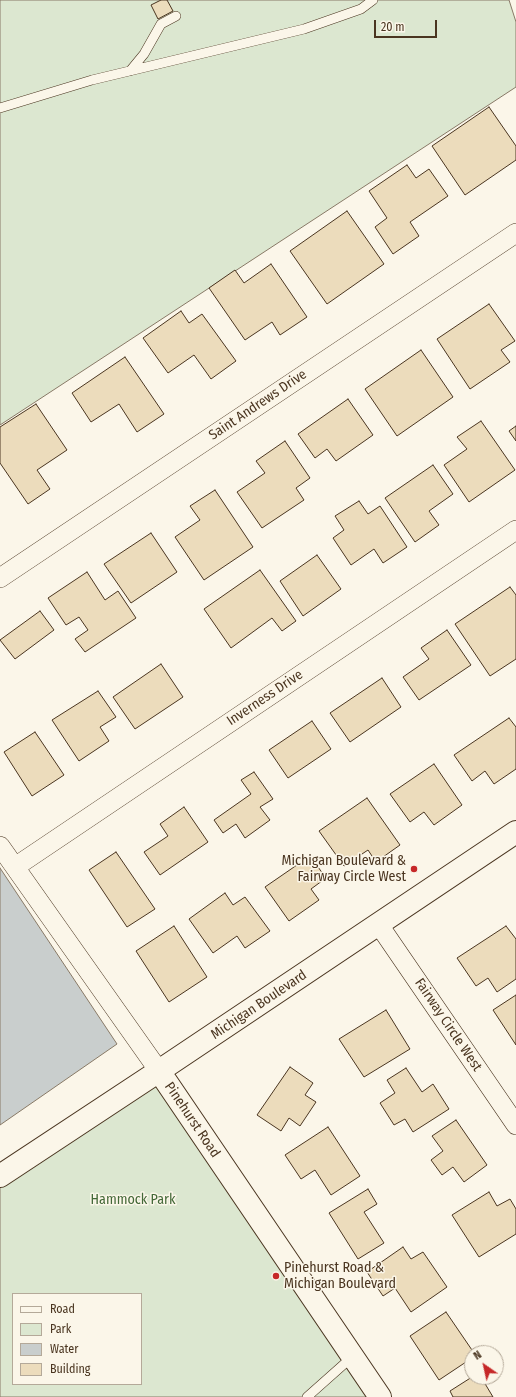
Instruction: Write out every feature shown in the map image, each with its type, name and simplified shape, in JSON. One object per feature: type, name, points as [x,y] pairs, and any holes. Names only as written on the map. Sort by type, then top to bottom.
[{"type":"street","name":"Saint Andrews Drive","points":[[0,578],[516,233]]},
{"type":"street","name":"Inverness Drive","points":[[15,867],[516,530]]},
{"type":"street","name":"Michigan Boulevard","points":[[0,1176],[379,925],[516,832]]},
{"type":"street","name":"Pinehurst Road","points":[[0,846],[159,1071],[380,1397]]},
{"type":"street","name":"Fairway Circle West","points":[[379,925],[516,1125]]},
{"type":"lane","points":[[0,108],[92,80],[304,29],[361,9],[372,0]]},
{"type":"lane","points":[[130,71],[144,54],[161,24],[176,16]]},
{"type":"lane","points":[[311,1396],[353,1357]]},
{"type":"green space","points":[[0,0],[509,0],[516,22],[516,87],[0,425]]},
{"type":"green space","name":"Hammock Park","points":[[159,1071],[380,1397],[0,1397],[0,1177]]},
{"type":"water","points":[[0,868],[117,1044],[0,1125]]},
{"type":"building","points":[[161,0],[167,0],[173,11],[158,19],[151,5]]},
{"type":"building","points":[[489,107],[516,146],[516,160],[465,195],[432,146]]},
{"type":"building","points":[[407,165],[416,178],[429,169],[448,196],[410,222],[419,236],[393,254],[375,227],[387,218],[369,191]]},
{"type":"building","points":[[347,211],[384,264],[327,304],[290,251]]},
{"type":"building","points":[[271,264],[307,317],[280,335],[272,322],[245,340],[209,288],[235,270],[244,283]]},
{"type":"building","points":[[489,304],[515,341],[501,350],[510,362],[470,389],[437,339]]},
{"type":"building","points":[[181,311],[189,323],[202,314],[236,361],[211,379],[194,355],[168,373],[143,338]]},
{"type":"building","points":[[421,350],[453,397],[397,436],[365,389]]},
{"type":"building","points":[[125,357],[164,414],[137,432],[119,404],[91,422],[72,393]]},
{"type":"building","points":[[348,399],[373,435],[336,461],[327,449],[315,458],[298,434]]},
{"type":"building","points":[[36,404],[67,450],[37,470],[50,489],[28,504],[0,463],[0,427]]},
{"type":"building","points":[[481,421],[515,470],[469,502],[444,465],[467,449],[457,437]]},
{"type":"building","points":[[516,426],[516,441],[509,431]]},
{"type":"building","points":[[285,441],[310,478],[296,488],[304,500],[262,528],[237,492],[265,473],[256,461]]},
{"type":"building","points":[[433,465],[453,494],[429,511],[439,525],[415,542],[385,498]]},
{"type":"building","points":[[215,490],[253,547],[204,580],[175,537],[200,520],[190,506]]},
{"type":"building","points":[[359,501],[368,514],[380,506],[407,547],[383,563],[374,549],[351,565],[333,538],[344,530],[335,516]]},
{"type":"building","points":[[151,533],[177,572],[131,603],[104,564]]},
{"type":"building","points":[[317,555],[341,589],[303,616],[280,581]]},
{"type":"building","points":[[260,570],[296,621],[282,631],[272,618],[231,648],[204,609]]},
{"type":"building","points":[[87,572],[105,600],[118,591],[136,618],[85,652],[75,639],[88,630],[79,617],[66,625],[48,598]]},
{"type":"building","points":[[510,587],[516,595],[516,659],[490,676],[455,624]]},
{"type":"building","points":[[40,611],[54,630],[15,659],[0,640]]},
{"type":"building","points":[[447,630],[471,665],[419,700],[403,677],[429,659],[421,648]]},
{"type":"building","points":[[161,664],[183,697],[135,729],[113,697]]},
{"type":"building","points":[[382,678],[401,707],[350,742],[330,713]]},
{"type":"building","points":[[98,691],[116,717],[100,727],[109,741],[79,761],[52,720]]},
{"type":"building","points":[[509,718],[516,727],[516,769],[494,784],[485,771],[472,781],[454,755]]},
{"type":"building","points":[[312,721],[331,749],[288,778],[269,750]]},
{"type":"building","points":[[35,732],[64,775],[32,796],[4,752]]},
{"type":"building","points":[[434,764],[462,805],[434,825],[424,812],[410,822],[390,794]]},
{"type":"building","points":[[254,772],[273,799],[260,807],[270,820],[245,838],[236,824],[223,833],[214,820],[251,794],[241,780]]},
{"type":"building","points":[[367,798],[400,845],[376,862],[368,850],[344,866],[319,831]]},
{"type":"building","points":[[184,807],[208,842],[160,875],[144,852],[168,836],[160,824]]},
{"type":"building","points":[[116,852],[155,909],[127,927],[89,870]]},
{"type":"building","points":[[310,856],[326,878],[311,889],[319,900],[289,921],[265,887]]},
{"type":"building","points":[[225,893],[233,905],[245,897],[270,931],[245,948],[237,936],[213,953],[189,919]]},
{"type":"building","points":[[174,926],[207,977],[169,1002],[136,951]]},
{"type":"building","points":[[506,926],[516,939],[516,979],[497,992],[488,978],[476,986],[457,958]]},
{"type":"building","points":[[516,995],[516,1045],[493,1010]]},
{"type":"building","points":[[386,1010],[410,1049],[364,1077],[339,1039]]},
{"type":"building","points":[[290,1067],[313,1083],[305,1095],[316,1102],[300,1126],[289,1118],[281,1131],[257,1115]]},
{"type":"building","points":[[406,1068],[422,1092],[433,1084],[449,1109],[413,1132],[405,1119],[394,1125],[380,1103],[395,1093],[387,1080]]},
{"type":"building","points":[[456,1120],[487,1165],[464,1182],[453,1167],[442,1175],[431,1160],[443,1151],[432,1136]]},
{"type":"building","points":[[328,1127],[360,1176],[331,1195],[315,1170],[301,1179],[285,1155]]},
{"type":"building","points":[[368,1189],[377,1204],[364,1212],[384,1243],[358,1259],[329,1213]]},
{"type":"building","points":[[489,1192],[497,1206],[510,1199],[516,1209],[516,1234],[479,1257],[452,1215]]},
{"type":"building","points":[[403,1247],[411,1259],[423,1252],[447,1287],[411,1312],[395,1288],[383,1296],[367,1272]]},
{"type":"building","points":[[446,1312],[469,1345],[464,1345],[464,1363],[439,1380],[410,1336]]},
{"type":"building","points":[[464,1382],[464,1385],[486,1385],[493,1397],[453,1397],[450,1391]]},
{"type":"place","name":"Michigan Boulevard & Fairway Circle West","points":[[414,869]]},
{"type":"place","name":"Pinehurst Road & Michigan Boulevard","points":[[276,1276]]}]
